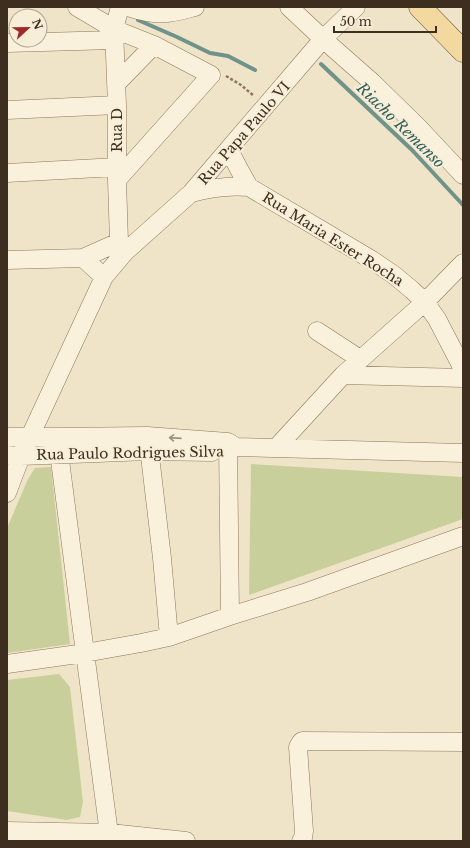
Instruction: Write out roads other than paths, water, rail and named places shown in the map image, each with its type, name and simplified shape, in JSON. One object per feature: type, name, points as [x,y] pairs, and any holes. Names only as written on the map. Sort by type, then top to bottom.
[{"type":"main road","points":[[420,7],[463,51]]},
{"type":"street","points":[[77,7],[114,35]]},
{"type":"street","name":"Rua D","points":[[120,7],[114,35],[117,105],[117,174],[122,247]]},
{"type":"street","points":[[128,7],[157,14],[175,12],[195,7]]},
{"type":"street","points":[[289,7],[413,122],[463,175]]},
{"type":"street","name":"Rua Papa Paulo VI","points":[[122,247],[191,193],[323,40],[356,7]]},
{"type":"street","points":[[7,43],[114,35],[154,45],[211,75],[117,174],[7,172]]},
{"type":"street","points":[[116,84],[154,45]]},
{"type":"street","points":[[7,110],[117,105]]},
{"type":"street","name":"Rua Maria Ester Rocha","points":[[229,150],[249,187],[389,271],[425,302],[437,319],[463,369]]},
{"type":"street","points":[[191,193],[222,187],[249,187]]},
{"type":"street","points":[[7,260],[83,258],[122,247]]},
{"type":"street","points":[[7,493],[14,455],[30,437],[104,277],[122,247]]},
{"type":"street","points":[[83,258],[104,277]]},
{"type":"street","points":[[276,448],[343,375],[425,302],[463,262]]},
{"type":"street","points":[[317,331],[360,359]]},
{"type":"street","points":[[343,375],[463,378]]},
{"type":"street","name":"Rua Paulo Rodrigues Silva","points":[[7,437],[30,437],[58,446]]},
{"type":"street","points":[[148,443],[162,558],[169,637]]},
{"type":"street","name":"Rua Paulo Rodrigues Silva","points":[[14,455],[58,446],[148,443],[231,447],[463,453]]},
{"type":"street","points":[[58,446],[110,837]]},
{"type":"street","points":[[230,616],[231,447]]},
{"type":"street","points":[[7,664],[85,653],[169,637],[306,592],[463,536]]},
{"type":"street","points":[[302,841],[304,831],[298,747],[300,742],[463,742]]},
{"type":"street","points":[[7,831],[186,841]]},
{"type":"waterway","name":"Riacho Remanso","points":[[138,20],[210,53],[228,56],[255,70]]},
{"type":"waterway","name":"Riacho Remanso","points":[[321,64],[412,150],[463,205]]}]
